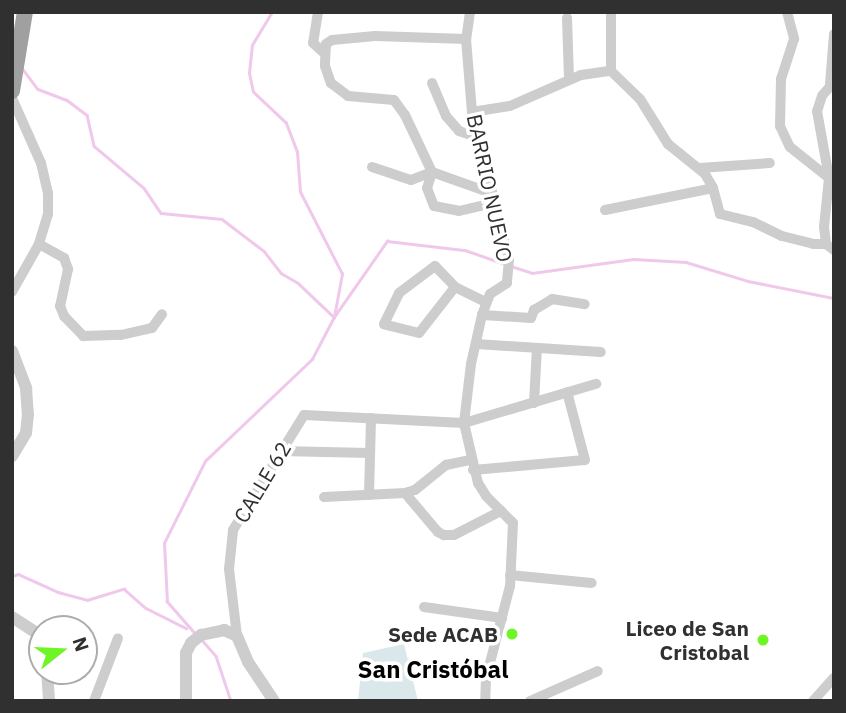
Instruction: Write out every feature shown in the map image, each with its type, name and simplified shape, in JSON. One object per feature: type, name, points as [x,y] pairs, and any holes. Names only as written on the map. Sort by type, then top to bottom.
[{"type":"highway","points":[[12,90],[25,12]]},
{"type":"street","points":[[318,12],[313,43],[324,53]]},
{"type":"street","name":"BARRIO NUEVO","points":[[470,12],[466,38],[472,112],[476,137],[509,259],[507,283],[489,294],[482,315],[464,423],[473,470],[486,496],[513,523],[510,575]]},
{"type":"street","points":[[611,12],[611,71],[635,94],[668,144],[700,168],[713,188],[720,214],[754,222],[782,236],[830,247],[824,227],[829,178],[817,111],[832,83],[834,34]]},
{"type":"street","points":[[787,12],[794,39],[781,79],[780,126],[790,146],[829,178]]},
{"type":"street","points":[[567,18],[569,79]]},
{"type":"street","points":[[466,38],[375,36],[332,40],[326,44],[324,53],[331,83],[348,96],[394,100],[405,114],[432,172],[427,188],[434,205],[459,211],[485,205],[495,207]]},
{"type":"street","points":[[472,112],[510,106],[569,79],[611,71]]},
{"type":"street","points":[[432,83],[446,116],[459,131],[476,137]]},
{"type":"street","points":[[12,98],[30,133],[48,193],[48,214],[39,244],[12,292]]},
{"type":"street","points":[[700,168],[770,163]]},
{"type":"street","points":[[372,167],[411,180],[432,172],[491,193]]},
{"type":"street","points":[[605,210],[713,188]]},
{"type":"street","points":[[39,244],[64,258],[68,269],[60,306],[64,316],[83,336],[121,335],[152,328],[162,314]]},
{"type":"street","points":[[455,287],[419,333],[384,324],[400,293],[431,267],[439,267],[455,287],[486,302]]},
{"type":"street","points":[[482,315],[531,318],[534,310],[552,299],[585,304]]},
{"type":"street","points":[[476,344],[601,352]]},
{"type":"street","points":[[534,402],[537,348]]},
{"type":"street","points":[[12,351],[26,388],[28,414],[26,433],[12,456]]},
{"type":"street","points":[[369,495],[371,418],[464,423],[596,384]]},
{"type":"street","points":[[473,470],[585,460],[567,392]]},
{"type":"street","name":"CALLE 62","points":[[237,636],[229,569],[233,530],[280,451],[304,415],[371,418]]},
{"type":"street","points":[[280,451],[370,453]]},
{"type":"street","points":[[324,497],[405,493],[415,489],[446,465],[470,460]]},
{"type":"street","points":[[405,493],[438,532],[444,535],[461,532],[501,511]]},
{"type":"street","points":[[485,701],[486,678],[510,575],[592,583]]},
{"type":"street","points":[[425,607],[502,618]]},
{"type":"street","points":[[12,617],[28,627]]},
{"type":"street","points":[[186,701],[186,653],[191,643],[201,635],[224,630],[237,636],[248,662],[274,701]]},
{"type":"street","points":[[94,701],[118,638]]},
{"type":"street","points":[[530,701],[598,671]]},
{"type":"street","points":[[813,701],[834,678]]},
{"type":"shaded area","points":[[404,644],[418,701],[358,701],[363,653]]},
{"type":"waterway","points":[[195,634],[167,602],[164,543],[205,461],[312,359],[334,317],[342,274],[300,192],[297,152],[286,123],[253,92],[249,73],[252,45],[272,12]]},
{"type":"waterway","points":[[22,68],[38,89],[67,100],[87,115],[94,146],[144,188],[161,213],[222,219],[264,251],[281,273],[298,283],[334,317],[387,241],[465,250],[505,264]]},
{"type":"waterway","points":[[511,266],[532,273],[633,259],[686,262],[748,281],[834,298]]},
{"type":"waterway","points":[[12,576],[18,574],[58,592],[87,600],[124,589],[146,608],[186,628]]},
{"type":"waterway","points":[[203,641],[216,656],[231,701]]},
{"type":"place","name":"Sede ACAB","points":[[512,634]]},
{"type":"place","name":"Liceo de San Cristobal","points":[[763,640]]},
{"type":"district","name":"San Cristóbal","points":[[433,670]]}]
